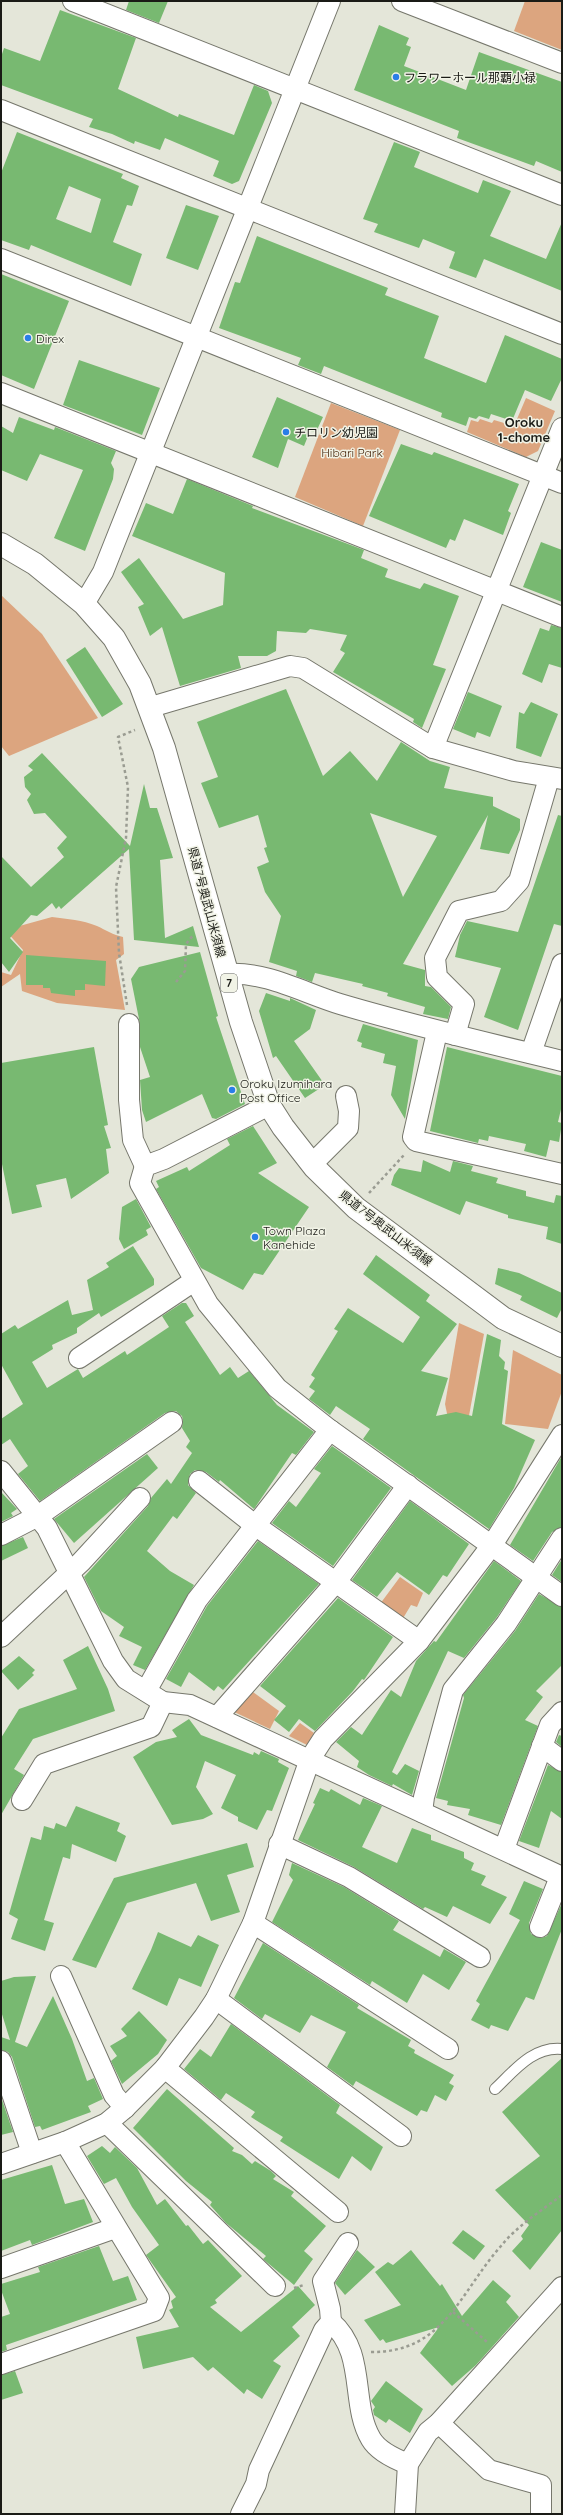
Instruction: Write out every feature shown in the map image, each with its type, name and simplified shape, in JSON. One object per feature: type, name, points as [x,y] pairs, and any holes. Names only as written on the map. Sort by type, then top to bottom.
[{"type":"main road","name":"県道7号奥武山米須線","points":[[1,544],[36,564],[84,604],[106,629],[128,660],[153,714],[226,974],[269,1105],[312,1164],[356,1208],[497,1314],[562,1346]]},
{"type":"street","points":[[73,1],[562,195]]},
{"type":"street","points":[[84,604],[103,572],[330,1]]},
{"type":"street","points":[[402,1],[562,63]]},
{"type":"street","points":[[1,110],[562,334]]},
{"type":"street","points":[[1,259],[562,483]]},
{"type":"street","points":[[1,393],[496,592],[562,617]]},
{"type":"street","points":[[433,748],[562,428]]},
{"type":"street","points":[[153,714],[290,666],[302,668],[433,748],[514,771],[556,778],[519,881],[501,902],[459,910],[435,958],[437,977],[464,1004],[446,1034],[413,1137],[416,1141],[562,1174]]},
{"type":"street","points":[[531,1053],[562,964]]},
{"type":"street","points":[[226,974],[252,974],[340,1004],[446,1034],[562,1061]]},
{"type":"street","points":[[129,1024],[129,1100],[133,1140],[145,1166],[140,1183],[194,1281],[224,1326],[277,1388],[330,1430],[562,1596]]},
{"type":"street","points":[[312,1164],[348,1128],[349,1111],[346,1096]]},
{"type":"street","points":[[145,1166],[164,1159],[269,1105]]},
{"type":"street","points":[[79,1358],[194,1281]]},
{"type":"street","points":[[1,1535],[38,1516],[172,1422]]},
{"type":"street","points":[[146,1691],[197,1600],[330,1430]]},
{"type":"street","points":[[1,2164],[65,2142],[106,2123],[125,2108],[165,2068],[216,1999],[253,1923],[279,1844],[310,1760],[323,1739],[419,1641],[492,1545],[562,1435]]},
{"type":"street","points":[[1,1471],[46,1528],[113,1661],[126,1679],[163,1702],[190,1705],[504,1849],[561,1877],[540,1927]]},
{"type":"street","points":[[199,1481],[256,1526],[419,1641]]},
{"type":"street","points":[[217,1717],[336,1582],[408,1485]]},
{"type":"street","points":[[1,1637],[69,1574],[140,1498]]},
{"type":"street","points":[[422,1812],[452,1690],[506,1624],[562,1538]]},
{"type":"street","points":[[22,1800],[44,1764],[151,1727],[163,1702]]},
{"type":"street","points":[[504,1849],[550,1725],[562,1712]]},
{"type":"street","points":[[542,1746],[562,1761]]},
{"type":"street","points":[[279,1844],[348,1877],[480,1957]]},
{"type":"street","points":[[253,1923],[448,2049]]},
{"type":"street","points":[[61,1976],[114,2095],[125,2108]]},
{"type":"street","points":[[216,1999],[401,2136]]},
{"type":"street","points":[[1,2061],[32,2153]]},
{"type":"street","points":[[165,2068],[338,2212]]},
{"type":"street","points":[[106,2123],[282,2288]]},
{"type":"street","points":[[1,2364],[154,2310],[159,2298],[115,2228],[65,2142]]},
{"type":"street","points":[[1,2268],[115,2228]]},
{"type":"street","points":[[348,2243],[323,2281],[330,2309],[331,2322],[340,2330],[350,2352],[365,2424],[371,2439],[395,2459],[408,2464]]},
{"type":"street","points":[[405,2514],[408,2464],[428,2432],[439,2423],[562,2287]]},
{"type":"street","points":[[241,2514],[292,2397],[324,2330],[331,2322]]},
{"type":"street","points":[[439,2423],[489,2470],[541,2485],[542,2514]]},
{"type":"lane","points":[[495,2089],[523,2062],[541,2050],[562,2049]]},
{"type":"path","points":[[129,1024],[119,953],[116,887],[126,838],[128,787],[118,737],[153,714]]},
{"type":"path","points":[[176,982],[185,971],[186,944],[199,929]]},
{"type":"path","points":[[356,1208],[416,1141]]},
{"type":"path","points":[[350,2352],[385,2352],[400,2350],[425,2340],[453,2312],[501,2245],[562,2195]]},
{"type":"path","points":[[282,2288],[323,2281]]},
{"type":"path","points":[[453,2312],[500,2354]]},
{"type":"green space","points":[[525,1],[562,1],[562,50],[514,31]]},
{"type":"green space","points":[[526,398],[555,411],[538,451],[526,457],[467,432],[471,420],[478,422],[480,419],[492,423],[494,420],[514,426]]},
{"type":"green space","name":"Hibari Park","points":[[331,403],[400,430],[363,526],[295,497]]},
{"type":"green space","points":[[1,595],[42,634],[98,718],[9,756],[1,746]]},
{"type":"green space","points":[[52,917],[86,922],[123,937],[124,954],[116,960],[125,1010],[57,1003],[22,991],[20,974],[1,987],[1,972],[11,975],[23,950],[5,930]]},
{"type":"green space","points":[[459,1323],[484,1334],[466,1432],[449,1423],[445,1404]]},
{"type":"green space","points":[[513,1350],[562,1375],[562,1391],[548,1429],[505,1424]]},
{"type":"green space","points":[[400,1577],[423,1593],[417,1607],[411,1605],[402,1620],[380,1604]]},
{"type":"green space","points":[[249,1689],[279,1711],[270,1729],[230,1710]]},
{"type":"green space","points":[[300,1723],[314,1733],[307,1745],[289,1736]]},
{"type":"building","points":[[129,1],[168,1],[159,23],[126,10]]},
{"type":"building","points":[[60,10],[136,38],[118,89],[178,117],[179,114],[234,135],[254,85],[268,91],[272,103],[239,181],[232,184],[213,176],[219,161],[165,138],[160,150],[135,141],[134,144],[112,134],[89,127],[93,119],[1,85],[1,57],[4,48],[40,61]]},
{"type":"building","points":[[379,25],[409,38],[406,45],[411,47],[404,66],[466,90],[479,52],[562,82],[562,172],[536,161],[534,166],[457,138],[459,131],[354,90]]},
{"type":"building","points":[[17,132],[123,174],[121,178],[139,186],[132,206],[127,205],[113,242],[142,254],[131,286],[31,245],[29,250],[1,240],[1,173]],"holes":[[[69,186],[101,199],[91,233],[56,219]]]},
{"type":"building","points":[[394,142],[420,152],[414,167],[478,193],[483,180],[511,191],[490,236],[546,259],[562,222],[562,291],[484,259],[476,278],[449,268],[455,252],[423,239],[419,248],[374,232],[378,224],[363,219]]},
{"type":"building","points":[[186,205],[219,216],[198,270],[166,258]]},
{"type":"building","points":[[257,236],[388,288],[385,295],[439,316],[424,358],[486,383],[505,335],[562,359],[562,378],[551,401],[525,390],[512,421],[491,414],[489,419],[479,416],[476,419],[469,417],[466,426],[441,417],[442,413],[324,366],[321,374],[298,365],[301,358],[219,328],[235,282],[240,283]]},
{"type":"building","name":"Direx","points":[[1,274],[69,301],[34,389],[1,375]]},
{"type":"building","points":[[79,360],[160,388],[142,435],[63,405]]},
{"type":"building","name":"チロリン幼児園","points":[[277,397],[323,417],[316,432],[310,431],[304,446],[288,439],[278,468],[252,457]]},
{"type":"building","points":[[19,417],[54,430],[55,427],[116,451],[111,463],[114,469],[113,479],[85,551],[54,538],[83,470],[40,454],[27,481],[1,470],[1,426],[13,433]]},
{"type":"building","points":[[401,444],[432,455],[434,452],[519,484],[508,511],[511,513],[503,535],[464,519],[455,541],[450,539],[446,548],[369,516]]},
{"type":"building","points":[[187,479],[253,506],[252,508],[364,550],[361,558],[388,569],[385,577],[420,589],[424,583],[459,596],[433,665],[446,669],[422,728],[413,722],[414,719],[333,672],[345,653],[340,650],[347,635],[310,629],[306,633],[277,631],[276,651],[267,656],[238,656],[241,668],[180,686],[162,627],[150,636],[138,607],[144,604],[121,572],[139,558],[183,619],[223,605],[225,573],[132,536],[146,503],[173,514]]},
{"type":"building","points":[[541,542],[562,550],[562,602],[523,587]]},
{"type":"building","points":[[551,625],[562,628],[562,668],[549,664],[542,683],[522,674],[540,628],[549,631]]},
{"type":"building","points":[[85,647],[123,704],[102,717],[66,660]]},
{"type":"building","points":[[286,689],[323,776],[350,751],[377,781],[401,742],[430,761],[450,767],[444,788],[493,797],[493,806],[520,819],[520,830],[509,854],[480,849],[488,815],[403,964],[425,970],[425,986],[431,987],[451,1007],[448,1019],[423,1014],[425,1007],[387,996],[388,993],[362,986],[363,984],[315,973],[312,982],[296,976],[297,971],[269,962],[281,916],[265,892],[257,867],[269,862],[264,848],[267,847],[258,815],[219,828],[201,783],[218,777],[197,722]],"holes":[[[370,813],[437,836],[403,897]]]},
{"type":"building","points":[[468,692],[502,706],[490,737],[477,732],[475,738],[453,729]]},
{"type":"building","points":[[531,702],[558,714],[541,757],[516,748],[519,712],[524,714]]},
{"type":"building","points":[[42,753],[130,846],[144,784],[150,808],[157,808],[173,858],[160,860],[165,938],[193,926],[199,947],[134,940],[129,849],[61,909],[59,906],[56,909],[52,903],[37,916],[31,915],[10,938],[23,952],[9,972],[1,962],[1,856],[31,887],[64,857],[57,848],[67,837],[45,813],[34,814],[27,800],[31,794],[25,787],[24,777],[33,770],[28,766]]},
{"type":"building","points":[[558,815],[562,816],[562,926],[554,924],[518,1030],[484,1017],[501,968],[455,957],[460,935],[467,921],[518,932]]},
{"type":"building","points":[[200,952],[218,1016],[216,1017],[245,1104],[216,1119],[212,1118],[202,1094],[146,1122],[142,1110],[140,1080],[150,1077],[140,1047],[140,1024],[131,979],[139,967]]},
{"type":"building","points":[[26,955],[106,961],[105,986],[85,984],[85,990],[75,990],[75,996],[51,993],[50,988],[43,988],[43,985],[26,985]]},
{"type":"building","points":[[266,993],[290,1001],[290,998],[316,1010],[310,1029],[294,1041],[325,1085],[305,1098],[276,1056],[273,1058],[259,1011]]},
{"type":"building","points":[[363,1024],[418,1040],[405,1119],[391,1095],[396,1066],[383,1063],[385,1054],[361,1047],[362,1043],[357,1041]]},
{"type":"building","points":[[94,1047],[108,1125],[104,1126],[111,1148],[106,1149],[109,1173],[71,1199],[66,1178],[36,1185],[42,1207],[12,1214],[1,1159],[1,1063]]},
{"type":"building","points":[[447,1047],[562,1076],[562,1105],[558,1122],[562,1123],[559,1142],[550,1140],[546,1157],[524,1151],[526,1144],[489,1136],[488,1141],[479,1139],[478,1143],[430,1131]]},
{"type":"building","points":[[253,1126],[277,1163],[258,1173],[309,1207],[263,1275],[254,1273],[243,1290],[201,1268],[156,1189],[159,1187],[156,1181],[187,1167],[189,1171],[230,1145],[227,1139]]},
{"type":"building","points":[[423,1160],[450,1172],[453,1161],[473,1166],[471,1171],[498,1178],[496,1183],[526,1191],[526,1196],[554,1203],[556,1195],[562,1196],[562,1244],[546,1239],[548,1227],[508,1218],[508,1215],[466,1201],[460,1215],[391,1185],[394,1175],[399,1168],[421,1172]]},
{"type":"building","points":[[136,1199],[151,1227],[146,1230],[148,1235],[124,1249],[119,1239],[122,1207]]},
{"type":"building","points":[[133,1246],[154,1279],[154,1285],[101,1317],[99,1313],[77,1328],[77,1333],[52,1345],[53,1349],[32,1362],[47,1388],[78,1369],[83,1378],[125,1351],[127,1355],[169,1327],[162,1316],[182,1303],[186,1303],[194,1316],[185,1322],[220,1375],[230,1367],[238,1378],[249,1371],[277,1405],[314,1432],[296,1455],[292,1453],[254,1509],[220,1480],[219,1482],[206,1472],[195,1470],[190,1474],[188,1485],[196,1493],[177,1519],[173,1516],[147,1551],[170,1571],[194,1585],[145,1670],[133,1665],[142,1647],[119,1636],[124,1627],[101,1611],[84,1577],[148,1506],[151,1498],[167,1479],[171,1484],[192,1453],[186,1447],[190,1441],[182,1428],[182,1416],[176,1411],[165,1413],[40,1501],[18,1474],[28,1466],[10,1439],[1,1445],[1,1419],[23,1404],[1,1364],[1,1334],[15,1325],[18,1329],[68,1300],[72,1315],[93,1310],[87,1280],[109,1267],[106,1263]]},
{"type":"building","points":[[376,1255],[430,1295],[426,1301],[457,1324],[421,1371],[448,1378],[436,1416],[456,1412],[472,1416],[487,1334],[501,1340],[499,1356],[505,1362],[504,1369],[508,1371],[502,1424],[535,1440],[514,1488],[489,1529],[363,1439],[370,1429],[336,1406],[330,1415],[309,1399],[315,1391],[309,1387],[315,1378],[311,1375],[338,1331],[334,1329],[348,1308],[403,1343],[420,1317],[363,1274]]},
{"type":"building","points":[[498,1268],[519,1273],[562,1293],[562,1308],[557,1318],[520,1300],[522,1296],[495,1284]]},
{"type":"building","points":[[332,1446],[391,1488],[333,1566],[272,1523],[289,1501],[296,1507],[321,1473],[314,1469]]},
{"type":"building","points":[[147,1454],[158,1468],[74,1543],[54,1519]]},
{"type":"building","points":[[562,1456],[562,1527],[552,1532],[533,1561],[510,1545]]},
{"type":"building","points":[[1,1492],[17,1509],[11,1513],[13,1516],[1,1522]]},
{"type":"building","points":[[410,1501],[469,1544],[447,1577],[443,1575],[429,1595],[397,1572],[377,1597],[352,1580]]},
{"type":"building","points":[[23,1537],[28,1548],[1,1561],[1,1546]]},
{"type":"building","points":[[258,1541],[319,1584],[223,1690],[218,1686],[214,1691],[189,1672],[181,1687],[166,1679],[207,1606]]},
{"type":"building","points":[[562,1559],[562,1582],[552,1575]]},
{"type":"building","points":[[494,1561],[521,1581],[497,1617],[464,1658],[448,1651],[392,1772],[397,1775],[405,1764],[419,1771],[412,1795],[393,1784],[392,1786],[369,1775],[357,1767],[359,1761],[336,1742],[351,1727],[362,1735],[391,1690],[401,1697],[416,1661],[434,1641],[436,1642]]},
{"type":"building","points":[[539,1594],[562,1607],[562,1665],[536,1691],[543,1697],[525,1720],[538,1726],[501,1825],[468,1815],[470,1809],[447,1805],[448,1801],[436,1798],[464,1698],[463,1695],[515,1631]]},
{"type":"building","points":[[338,1598],[393,1637],[364,1680],[362,1679],[353,1691],[315,1731],[299,1719],[289,1732],[274,1720],[286,1706],[260,1686]]},
{"type":"building","points":[[88,1646],[108,1689],[115,1711],[33,1739],[14,1769],[24,1775],[1,1815],[1,1738],[19,1709],[77,1689],[63,1660]]},
{"type":"building","points":[[19,1656],[35,1670],[32,1673],[34,1675],[18,1690],[1,1671]]},
{"type":"building","points":[[189,1719],[201,1735],[253,1755],[254,1752],[259,1755],[261,1751],[279,1759],[278,1762],[289,1768],[272,1811],[267,1810],[257,1830],[238,1821],[238,1817],[221,1808],[236,1775],[205,1761],[196,1787],[213,1814],[203,1819],[172,1825],[133,1757],[156,1742],[177,1737],[172,1730]]},
{"type":"building","points":[[559,1735],[562,1736],[562,1747],[556,1742]]},
{"type":"building","points":[[548,1765],[562,1772],[562,1819],[551,1811],[539,1848],[519,1841]]},
{"type":"building","points":[[320,1788],[329,1792],[331,1789],[360,1805],[363,1798],[382,1806],[362,1847],[397,1863],[412,1828],[431,1835],[431,1840],[464,1852],[464,1858],[474,1863],[471,1870],[486,1876],[481,1885],[507,1897],[490,1924],[453,1906],[447,1917],[425,1907],[423,1909],[354,1867],[298,1840],[315,1804],[313,1803]]},
{"type":"building","points":[[76,1806],[120,1823],[117,1831],[126,1836],[116,1862],[72,1844],[70,1859],[63,1857],[44,1920],[54,1923],[45,1951],[11,1939],[18,1919],[9,1914],[31,1837],[41,1840],[44,1826],[54,1829],[56,1823],[66,1827]]},
{"type":"building","points":[[247,1843],[254,1867],[227,1875],[240,1912],[211,1921],[196,1883],[127,1903],[96,1968],[72,1960],[114,1878]]},
{"type":"building","points":[[292,1863],[344,1887],[399,1921],[393,1930],[440,1957],[444,1949],[466,1962],[449,1990],[423,1974],[407,2003],[372,1981],[370,1985],[272,1922],[293,1880],[289,1875]]},
{"type":"building","points":[[524,1881],[543,1889],[529,1923],[531,1934],[541,1938],[547,1936],[562,1903],[562,1929],[534,2000],[526,1997],[508,2031],[491,2025],[489,2029],[471,2020],[480,2004],[476,2001],[520,1920],[509,1914]]},
{"type":"building","points":[[158,1932],[191,1947],[198,1935],[219,1945],[201,1987],[179,1978],[167,2006],[132,1989]]},
{"type":"building","points":[[263,1943],[359,2005],[357,2008],[411,2040],[408,2046],[415,2050],[414,2053],[454,2075],[449,2083],[454,2086],[446,2101],[435,2095],[427,2112],[421,2110],[417,2116],[356,2081],[353,2086],[327,2067],[346,2032],[311,2015],[300,2033],[265,2014],[262,2019],[234,1998]]},
{"type":"building","points":[[36,1976],[15,2042],[27,2047],[53,1996],[72,2039],[87,2081],[94,2078],[103,2099],[88,2106],[91,2112],[42,2130],[40,2126],[35,2127],[12,2057],[8,2052],[1,2050],[1,2037],[10,2040],[1,2011],[1,1981],[14,1977]]},
{"type":"building","points":[[139,2011],[167,2040],[158,2054],[122,2084],[111,2061],[117,2056],[110,2046],[127,2036],[121,2029]]},
{"type":"building","points":[[231,2024],[340,2105],[336,2113],[383,2147],[371,2171],[352,2156],[339,2179],[280,2141],[283,2137],[251,2117],[255,2112],[226,2093],[221,2100],[184,2069],[200,2049],[211,2057]]},
{"type":"building","points":[[562,2058],[562,2230],[530,2270],[512,2251],[523,2239],[521,2236],[529,2225],[495,2190],[540,2156],[502,2112]]},
{"type":"building","points":[[167,2089],[234,2148],[232,2151],[242,2155],[252,2164],[255,2161],[271,2171],[276,2176],[273,2179],[294,2192],[291,2196],[326,2226],[304,2251],[313,2259],[294,2285],[263,2259],[266,2256],[226,2223],[210,2205],[212,2202],[186,2181],[133,2128]]},
{"type":"building","points":[[1,2097],[13,2132],[1,2135]]},
{"type":"building","points":[[102,2146],[110,2153],[115,2147],[137,2168],[157,2205],[165,2199],[186,2226],[188,2225],[203,2244],[208,2240],[242,2276],[215,2300],[217,2303],[210,2307],[241,2332],[298,2286],[315,2305],[292,2327],[300,2336],[273,2361],[281,2366],[262,2399],[247,2389],[244,2394],[213,2367],[208,2371],[193,2357],[143,2369],[136,2337],[179,2327],[169,2310],[173,2308],[171,2301],[176,2297],[146,2255],[159,2245],[132,2207],[116,2178],[104,2184],[87,2156]]},
{"type":"building","points":[[52,2165],[65,2204],[84,2199],[93,2222],[32,2245],[30,2240],[1,2251],[1,2180]]},
{"type":"building","points":[[463,2230],[485,2246],[474,2260],[452,2243]]},
{"type":"building","points":[[99,2246],[113,2281],[128,2276],[137,2300],[6,2345],[7,2350],[1,2352],[1,2317],[10,2314],[1,2290],[1,2284],[40,2272],[38,2267]]},
{"type":"building","points":[[357,2250],[375,2267],[345,2295],[335,2283]]},
{"type":"building","points":[[411,2250],[440,2286],[442,2284],[462,2316],[493,2280],[511,2296],[506,2302],[519,2317],[476,2365],[452,2386],[420,2353],[439,2327],[386,2343],[383,2339],[380,2341],[364,2320],[401,2305],[375,2272],[388,2262],[393,2265]]},
{"type":"building","points":[[15,2371],[23,2393],[1,2400],[1,2375]]},
{"type":"building","points":[[386,2381],[423,2409],[410,2433],[389,2419],[386,2423],[374,2415],[373,2410],[375,2407],[371,2401]]},
{"type":"place","name":"フラワーホール那覇小禄","points":[[396,77]]},
{"type":"place","name":"Direx","points":[[28,338]]},
{"type":"place","name":"チロリン幼児園","points":[[286,432]]},
{"type":"place","name":"Oroku Izumihara Post Office","points":[[232,1090]]},
{"type":"place","name":"Town Plaza Kanehide","points":[[255,1237]]},
{"type":"district","name":"Oroku 1-chome","points":[[524,430]]}]
